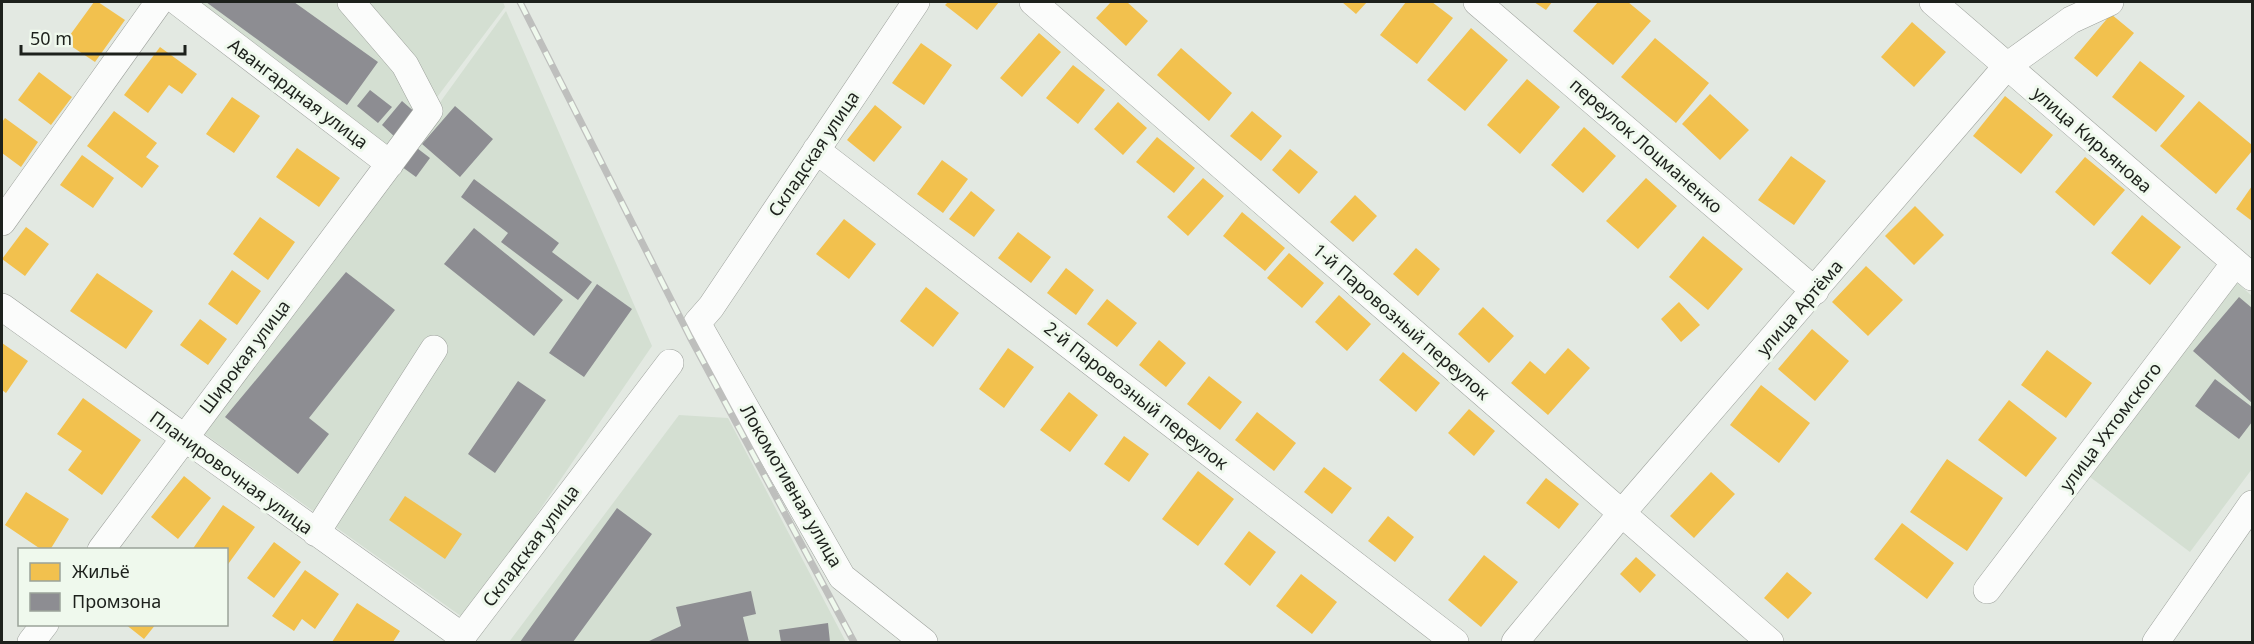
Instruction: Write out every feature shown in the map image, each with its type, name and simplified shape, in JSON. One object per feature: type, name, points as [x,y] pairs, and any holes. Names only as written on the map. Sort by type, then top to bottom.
[{"type":"street","points":[[2,222],[159,2]]},
{"type":"street","name":"Авангардная улица","points":[[177,2],[390,164]]},
{"type":"street","name":"Широкая улица","points":[[102,548],[429,111],[405,65],[351,2]]},
{"type":"street","name":"Складская улица","points":[[711,307],[916,2]]},
{"type":"street","name":"1-й Паровозный переулок","points":[[1033,2],[1770,642]]},
{"type":"street","name":"переулок Лоцманенко","points":[[1477,2],[1815,291]]},
{"type":"street","name":"улица Кирьянова","points":[[1933,2],[2244,270]]},
{"type":"street","name":"улица Артёма","points":[[1515,642],[1621,514],[2007,66],[2071,20],[2110,2]]},
{"type":"street","name":"2-й Паровозный переулок","points":[[816,150],[1455,642]]},
{"type":"street","name":"улица Ухтомского","points":[[1987,590],[2244,270]]},
{"type":"street","name":"Планировочная улица","points":[[2,307],[316,533],[460,640]]},
{"type":"street","name":"Локомотивная улица","points":[[711,307],[697,323],[842,577],[924,642]]},
{"type":"street","points":[[316,533],[434,350]]},
{"type":"street","name":"Складская улица","points":[[460,640],[670,363]]},
{"type":"street","points":[[2156,642],[2253,504]]},
{"type":"street","points":[[31,642],[43,626]]},
{"type":"shaded area","points":[[197,2],[503,2],[505,7],[395,153]]},
{"type":"shaded area","points":[[506,11],[652,346],[465,619],[202,432]]},
{"type":"shaded area","points":[[2236,282],[2252,296],[2252,469],[2190,552],[2090,477]]},
{"type":"shaded area","points":[[679,415],[728,418],[846,642],[509,642]]},
{"type":"building: Жильё","points":[[94,2],[98,2],[125,20],[95,62],[65,42]]},
{"type":"building: Жильё","points":[[948,2],[999,2],[977,30],[945,5]]},
{"type":"building: Жильё","points":[[1111,2],[1127,2],[1148,21],[1126,46],[1096,18]]},
{"type":"building: Жильё","points":[[1342,2],[1367,2],[1356,14]]},
{"type":"building: Жильё","points":[[1406,2],[1432,2],[1453,18],[1417,64],[1380,35]]},
{"type":"building: Жильё","points":[[1534,2],[1552,2],[1546,10]]},
{"type":"building: Жильё","points":[[1598,2],[1628,2],[1651,21],[1613,65],[1573,31]]},
{"type":"building: Жильё","points":[[2111,14],[2134,33],[2097,77],[2074,58]]},
{"type":"building: Жильё","points":[[1912,22],[1946,52],[1914,87],[1881,57]]},
{"type":"building: Жильё","points":[[1471,28],[1508,60],[1465,111],[1427,80]]},
{"type":"building: Жильё","points":[[1039,33],[1061,52],[1022,97],[1000,78]]},
{"type":"building: Жильё","points":[[1655,38],[1709,83],[1676,123],[1621,77]]},
{"type":"building: Жильё","points":[[921,43],[952,65],[924,105],[892,83]]},
{"type":"building: Жильё","points":[[160,47],[197,74],[182,94],[169,85],[148,113],[124,95]]},
{"type":"building: Жильё","points":[[1181,48],[1232,93],[1209,121],[1157,75]]},
{"type":"building: Жильё","points":[[2140,61],[2185,96],[2156,132],[2112,97]]},
{"type":"building: Жильё","points":[[1073,65],[1105,90],[1078,124],[1046,98]]},
{"type":"building: Жильё","points":[[39,72],[72,97],[51,125],[18,100]]},
{"type":"building: Жильё","points":[[1527,79],[1560,107],[1520,154],[1487,125]]},
{"type":"building: Жильё","points":[[1710,94],[1749,130],[1720,160],[1682,124]]},
{"type":"building: Жильё","points":[[2005,96],[2053,135],[2021,174],[1973,136]]},
{"type":"building: Жильё","points":[[232,97],[260,116],[234,153],[206,134]]},
{"type":"building: Жильё","points":[[2199,101],[2252,145],[2252,151],[2216,194],[2160,146]]},
{"type":"building: Жильё","points":[[1118,102],[1147,128],[1123,155],[1094,129]]},
{"type":"building: Жильё","points":[[875,105],[902,127],[874,162],[847,140]]},
{"type":"building: Жильё","points":[[114,111],[157,143],[146,157],[159,166],[142,188],[87,146]]},
{"type":"building: Жильё","points":[[1252,111],[1282,136],[1261,161],[1230,136]]},
{"type":"building: Жильё","points":[[5,118],[38,142],[21,167],[2,153],[2,122]]},
{"type":"building: Жильё","points":[[1584,127],[1616,156],[1583,193],[1551,165]]},
{"type":"building: Жильё","points":[[1157,137],[1195,168],[1174,193],[1136,162]]},
{"type":"building: Жильё","points":[[297,148],[340,178],[319,207],[276,177]]},
{"type":"building: Жильё","points":[[1290,149],[1318,172],[1299,194],[1272,170]]},
{"type":"building: Жильё","points":[[82,155],[114,178],[93,208],[60,185]]},
{"type":"building: Жильё","points":[[1791,156],[1826,181],[1794,225],[1758,200]]},
{"type":"building: Жильё","points":[[2085,157],[2125,190],[2094,226],[2055,192]]},
{"type":"building: Жильё","points":[[942,160],[968,179],[943,213],[917,194]]},
{"type":"building: Жильё","points":[[1203,178],[1224,196],[1188,236],[1167,217]]},
{"type":"building: Жильё","points":[[1646,178],[1677,206],[1638,249],[1606,221]]},
{"type":"building: Жильё","points":[[2252,186],[2252,221],[2236,209]]},
{"type":"building: Жильё","points":[[971,191],[995,210],[974,237],[949,219]]},
{"type":"building: Жильё","points":[[1355,195],[1377,216],[1353,242],[1330,222]]},
{"type":"building: Жильё","points":[[1915,206],[1944,235],[1914,265],[1885,236]]},
{"type":"building: Жильё","points":[[1242,212],[1285,248],[1265,271],[1223,236]]},
{"type":"building: Жильё","points":[[2142,215],[2181,247],[2150,285],[2111,253]]},
{"type":"building: Жильё","points":[[260,217],[295,242],[268,280],[233,254]]},
{"type":"building: Жильё","points":[[844,219],[876,244],[849,279],[816,254]]},
{"type":"building: Жильё","points":[[26,227],[49,244],[25,276],[2,259]]},
{"type":"building: Жильё","points":[[1018,232],[1051,257],[1031,283],[998,258]]},
{"type":"building: Жильё","points":[[1703,236],[1743,269],[1708,310],[1669,277]]},
{"type":"building: Жильё","points":[[1416,248],[1440,269],[1418,296],[1393,274]]},
{"type":"building: Жильё","points":[[1289,253],[1324,283],[1302,308],[1267,278]]},
{"type":"building: Жильё","points":[[1866,266],[1903,300],[1868,336],[1832,302]]},
{"type":"building: Жильё","points":[[1066,268],[1094,290],[1076,315],[1047,293]]},
{"type":"building: Жильё","points":[[232,270],[261,291],[237,325],[208,304]]},
{"type":"building: Жильё","points":[[97,273],[153,311],[126,349],[70,311]]},
{"type":"building: Жильё","points":[[926,287],[959,313],[933,347],[900,321]]},
{"type":"building: Жильё","points":[[1339,295],[1371,324],[1347,351],[1315,322]]},
{"type":"building: Жильё","points":[[1107,299],[1137,323],[1117,347],[1087,324]]},
{"type":"building: Жильё","points":[[1679,302],[1700,325],[1681,342],[1661,319]]},
{"type":"building: Жильё","points":[[1483,307],[1514,336],[1489,363],[1458,334]]},
{"type":"building: Жильё","points":[[200,319],[227,339],[208,365],[180,345]]},
{"type":"building: Жильё","points":[[1812,329],[1849,361],[1815,401],[1778,369]]},
{"type":"building: Жильё","points":[[1159,340],[1186,363],[1166,387],[1139,365]]},
{"type":"building: Жильё","points":[[2,343],[28,361],[6,393],[2,390]]},
{"type":"building: Жильё","points":[[1008,348],[1034,367],[1004,408],[979,389]]},
{"type":"building: Жильё","points":[[1568,348],[1590,368],[1548,415],[1511,383],[1530,361],[1545,374]]},
{"type":"building: Жильё","points":[[2047,350],[2092,383],[2066,418],[2021,385]]},
{"type":"building: Жильё","points":[[1403,352],[1440,383],[1416,412],[1379,380]]},
{"type":"building: Жильё","points":[[1209,376],[1242,402],[1220,430],[1187,404]]},
{"type":"building: Жильё","points":[[1761,385],[1810,423],[1779,463],[1730,425]]},
{"type":"building: Жильё","points":[[1069,392],[1098,415],[1070,452],[1040,430]]},
{"type":"building: Жильё","points":[[83,398],[141,440],[102,495],[68,470],[82,451],[57,434]]},
{"type":"building: Жильё","points":[[2009,400],[2057,438],[2026,477],[1978,440]]},
{"type":"building: Жильё","points":[[1469,409],[1495,431],[1474,456],[1448,433]]},
{"type":"building: Жильё","points":[[1257,412],[1296,443],[1274,471],[1235,440]]},
{"type":"building: Жильё","points":[[1124,436],[1149,454],[1129,482],[1104,464]]},
{"type":"building: Жильё","points":[[1947,459],[2003,498],[1967,551],[1910,512]]},
{"type":"building: Жильё","points":[[1324,467],[1352,488],[1332,514],[1304,492]]},
{"type":"building: Жильё","points":[[1198,471],[1234,499],[1198,546],[1162,519]]},
{"type":"building: Жильё","points":[[1711,472],[1735,494],[1694,538],[1670,516]]},
{"type":"building: Жильё","points":[[184,476],[211,498],[178,539],[151,517]]},
{"type":"building: Жильё","points":[[1546,478],[1579,504],[1559,529],[1526,503]]},
{"type":"building: Жильё","points":[[26,492],[69,519],[51,548],[39,548],[5,525]]},
{"type":"building: Жильё","points":[[405,496],[462,534],[445,559],[389,520]]},
{"type":"building: Жильё","points":[[223,505],[255,527],[228,564],[228,548],[193,548]]},
{"type":"building: Жильё","points":[[1388,516],[1414,537],[1395,562],[1368,541]]},
{"type":"building: Жильё","points":[[1902,523],[1954,563],[1927,599],[1874,559]]},
{"type":"building: Жильё","points":[[1249,531],[1276,552],[1250,586],[1224,564]]},
{"type":"building: Жильё","points":[[274,542],[301,562],[274,598],[247,578]]},
{"type":"building: Жильё","points":[[1484,555],[1518,582],[1481,627],[1448,600]]},
{"type":"building: Жильё","points":[[1636,557],[1656,575],[1640,593],[1620,574]]},
{"type":"building: Жильё","points":[[305,570],[339,594],[315,629],[302,619],[294,631],[272,616]]},
{"type":"building: Жильё","points":[[1787,572],[1812,593],[1788,619],[1764,598]]},
{"type":"building: Жильё","points":[[1301,574],[1337,602],[1312,634],[1276,606]]},
{"type":"building: Жильё","points":[[357,603],[400,631],[393,642],[332,642]]},
{"type":"building: Жильё","points":[[128,626],[154,626],[144,639]]},
{"type":"building: Промзона","points":[[206,2],[294,2],[378,62],[347,105]]},
{"type":"building: Промзона","points":[[370,90],[392,107],[378,123],[357,106]]},
{"type":"building: Промзона","points":[[402,101],[417,114],[396,138],[382,125]]},
{"type":"building: Промзона","points":[[455,106],[493,139],[460,177],[422,144]]},
{"type":"building: Промзона","points":[[413,145],[430,158],[416,177],[398,164]]},
{"type":"building: Промзона","points":[[474,179],[559,243],[552,252],[592,282],[578,300],[501,242],[508,233],[461,197]]},
{"type":"building: Промзона","points":[[474,228],[563,300],[534,336],[444,264]]},
{"type":"building: Промзона","points":[[346,272],[395,310],[309,418],[329,434],[298,474],[225,417]]},
{"type":"building: Промзона","points":[[597,284],[632,309],[584,377],[549,353]]},
{"type":"building: Промзона","points":[[2239,297],[2252,308],[2252,403],[2193,351]]},
{"type":"building: Промзона","points":[[2215,379],[2252,407],[2252,422],[2239,439],[2195,406]]},
{"type":"building: Промзона","points":[[518,381],[546,400],[495,473],[468,454]]},
{"type":"building: Промзона","points":[[617,508],[652,534],[573,642],[520,642]]},
{"type":"building: Промзона","points":[[751,591],[756,614],[743,617],[749,642],[647,642],[681,626],[676,607]]},
{"type":"building: Промзона","points":[[828,623],[830,642],[781,642],[779,630]]},
{"type":"railway","points":[[520,2],[690,337],[854,642]]}]
